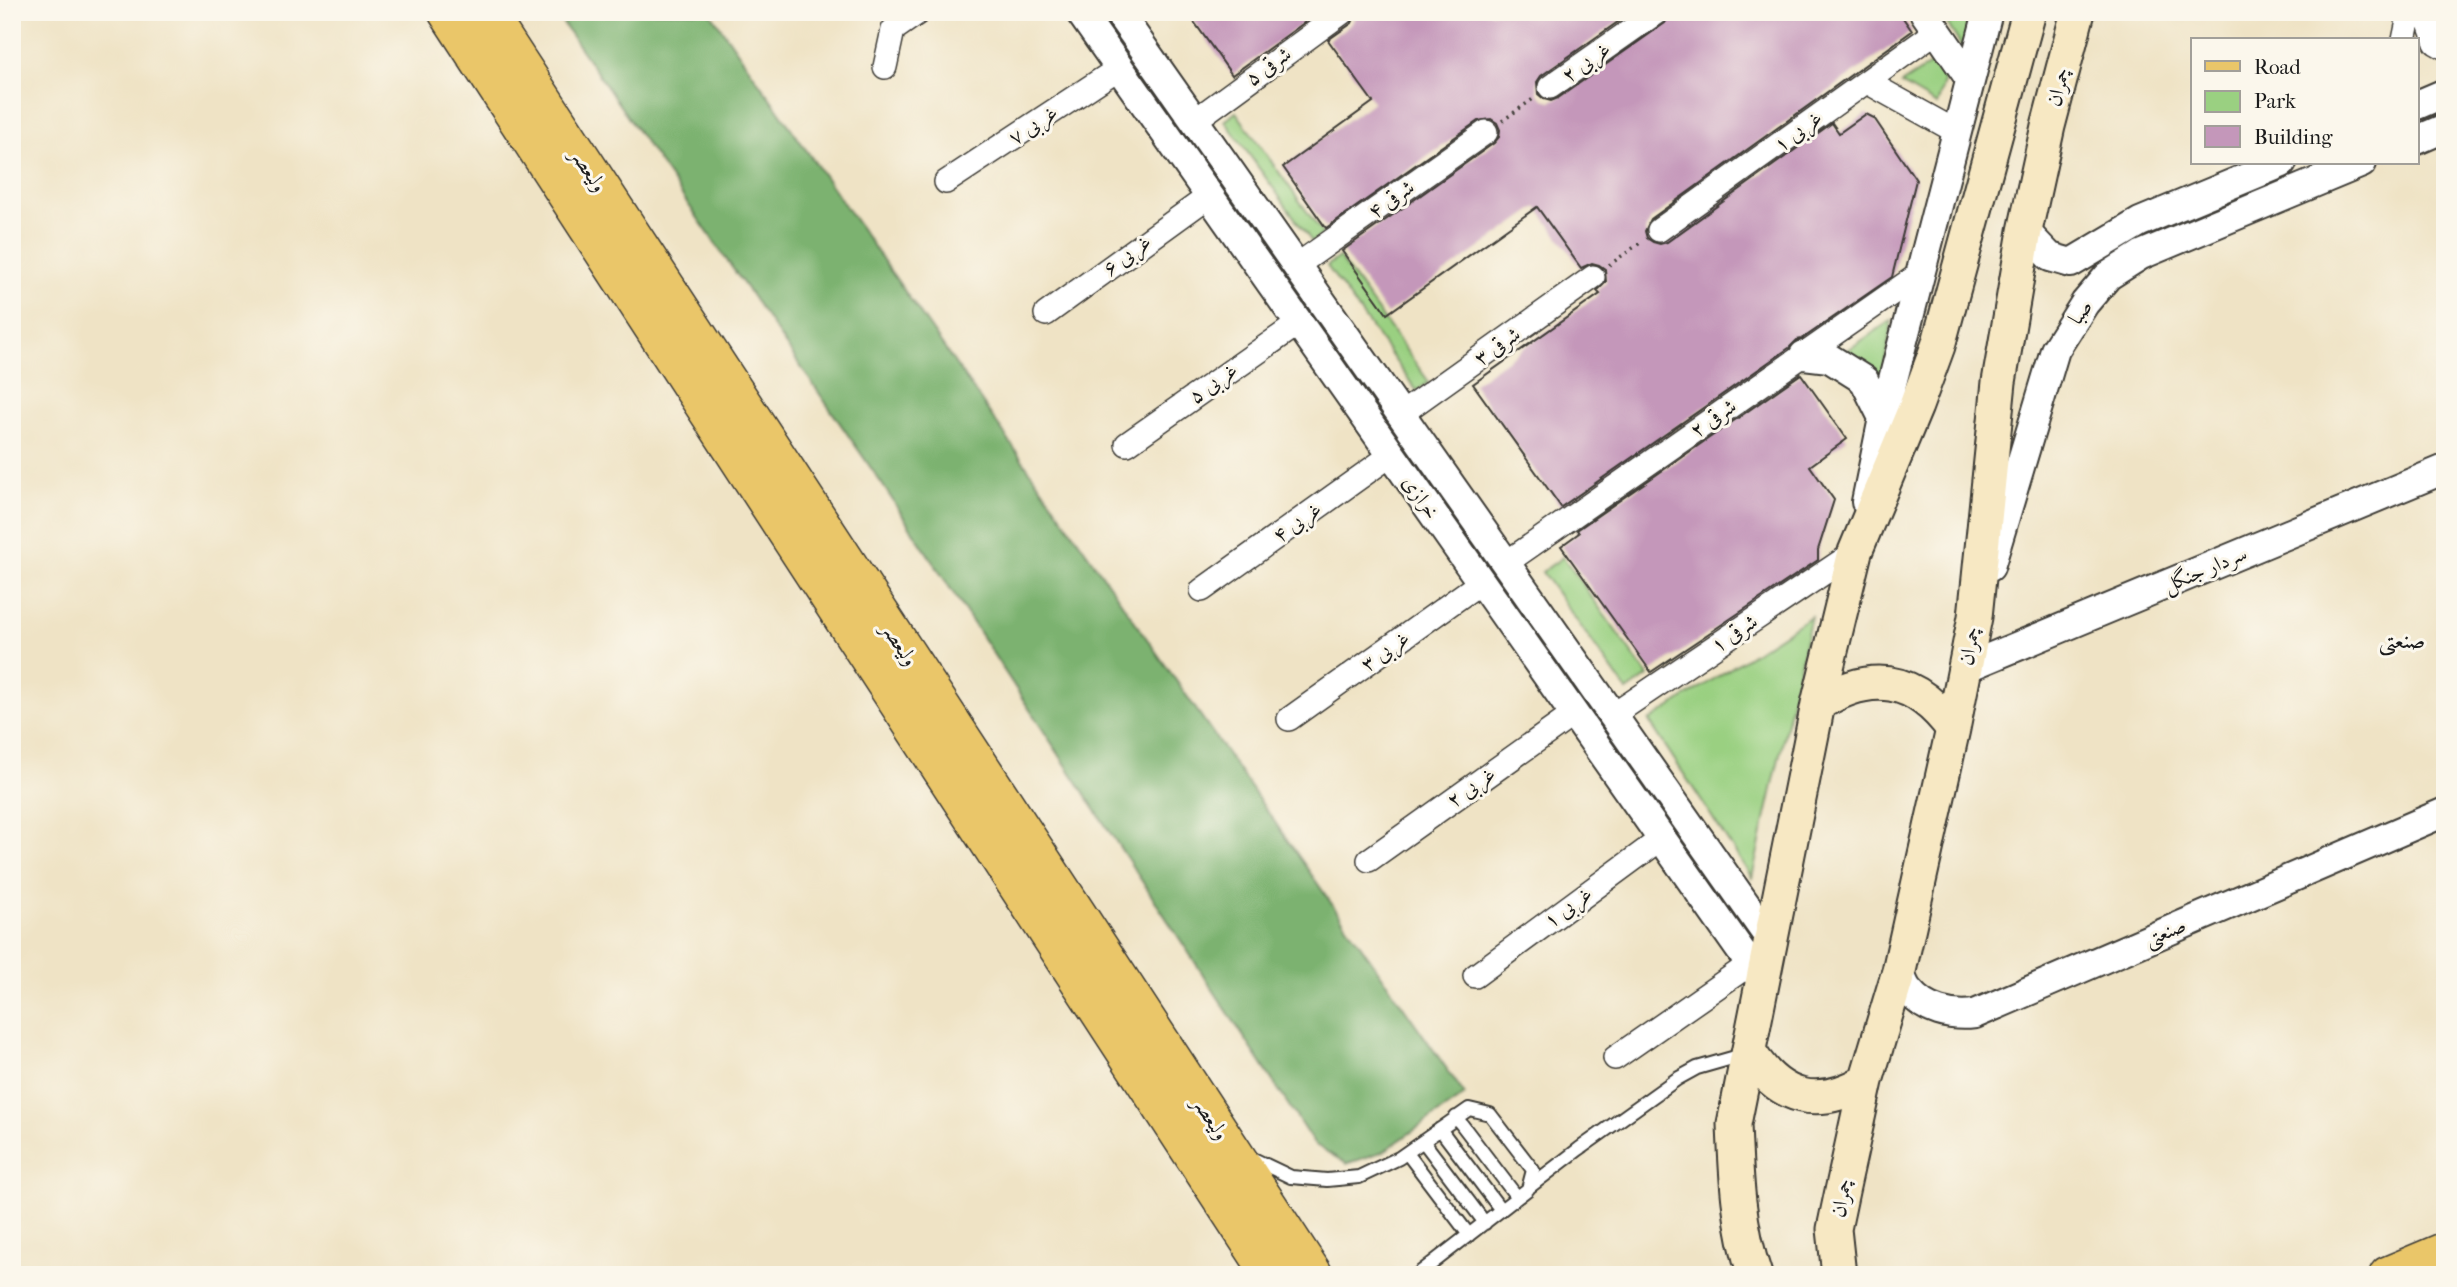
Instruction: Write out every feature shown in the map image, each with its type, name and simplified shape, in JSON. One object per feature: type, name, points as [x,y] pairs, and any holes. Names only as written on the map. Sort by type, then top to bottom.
[{"type":"main road","name":"ولیعصر","points":[[447,12],[1271,1275]]},
{"type":"main road","name":"ولیعصر","points":[[486,12],[1314,1275]]},
{"type":"main road","points":[[1755,1275],[1736,1194],[1734,1124],[1750,1053],[1761,961],[1855,552],[1938,346],[2029,12]]},
{"type":"main road","name":"چمران","points":[[1839,1275],[1834,1229],[1867,1081],[1899,971],[1954,729],[1975,617],[1999,382],[2025,231],[2048,126],[2078,12]]},
{"type":"main road","points":[[1818,704],[1840,690],[1865,683],[1892,684],[1916,692],[1938,708],[1954,729]]},
{"type":"main road","points":[[1750,1053],[1762,1072],[1780,1087],[1801,1095],[1835,1095],[1867,1081]]},
{"type":"main road","points":[[2388,1275],[2445,1251]]},
{"type":"street","points":[[885,67],[892,30],[919,12]]},
{"type":"street","name":"خرازی","points":[[1080,12],[1661,839],[1761,961]]},
{"type":"street","name":"خرازی","points":[[1118,12],[1613,715],[1761,961]]},
{"type":"street","name":"۵ شرقی","points":[[1194,121],[1343,12]]},
{"type":"street","name":"۲ غربی","points":[[1550,87],[1657,12]]},
{"type":"street","points":[[1855,552],[1883,418],[1988,12]]},
{"type":"street","points":[[2404,38],[2410,12]]},
{"type":"street","points":[[2425,12],[2436,43],[2445,48]]},
{"type":"street","points":[[1930,21],[1970,79]]},
{"type":"street","name":"۱ غربی","points":[[1659,230],[1867,82],[1930,21]]},
{"type":"street","name":"۷ غربی","points":[[946,182],[1119,68]]},
{"type":"street","points":[[1867,82],[1957,132]]},
{"type":"street","points":[[2418,106],[2445,93]]},
{"type":"street","points":[[2418,140],[2445,128]]},
{"type":"street","name":"۴ شرقی","points":[[1296,266],[1486,132]]},
{"type":"street","points":[[2025,231],[2050,257],[2071,263],[2140,222],[2279,164]]},
{"type":"street","name":"صبا","points":[[1975,617],[2055,350],[2085,303],[2108,276],[2141,256],[2360,164]]},
{"type":"street","points":[[1213,202],[1243,190]]},
{"type":"street","name":"۶ غربی","points":[[1046,314],[1213,202]]},
{"type":"street","name":"۲ شرقی","points":[[1506,563],[1920,273]]},
{"type":"street","name":"۳ شرقی","points":[[1401,414],[1593,277]]},
{"type":"street","name":"۵ غربی","points":[[1127,444],[1299,323]]},
{"type":"street","points":[[1804,355],[1829,358],[1864,380],[1883,418]]},
{"type":"street","name":"۴ غربی","points":[[1202,590],[1391,455]]},
{"type":"street","name":"سردار جنگل","points":[[1965,668],[2445,469]]},
{"type":"street","name":"۱ شرقی","points":[[1613,715],[1855,552]]},
{"type":"street","name":"۳ غربی","points":[[1289,719],[1481,582]]},
{"type":"street","name":"۲ غربی","points":[[1369,860],[1574,714]]},
{"type":"street","name":"صنعتی","points":[[1899,971],[1908,991],[1933,1009],[1942,1014],[1975,1014],[2445,812]]},
{"type":"street","name":"۱ غربی","points":[[1475,976],[1661,839]]},
{"type":"street","points":[[1615,1058],[1761,961]]},
{"type":"lane","points":[[1425,1272],[1579,1149],[1677,1079],[1697,1068],[1750,1053]]},
{"type":"lane","points":[[1231,1149],[1291,1177],[1327,1180],[1360,1177],[1406,1153],[1469,1109],[1490,1114],[1533,1170],[1528,1189]]},
{"type":"lane","points":[[1456,1117],[1517,1197]]},
{"type":"lane","points":[[1440,1129],[1501,1210]]},
{"type":"lane","points":[[1423,1141],[1485,1223]]},
{"type":"lane","points":[[1406,1153],[1469,1235]]},
{"type":"path","points":[[1486,132],[1550,87]]},
{"type":"path","points":[[1593,277],[1659,230]]},
{"type":"green space","points":[[555,12],[710,12],[1465,1095],[1384,1151],[1347,1164],[1314,1144],[882,484]]},
{"type":"green space","points":[[1949,12],[1970,12],[1963,49],[1942,15]]},
{"type":"green space","points":[[1938,60],[1947,72],[1937,105],[1901,84]]},
{"type":"green space","points":[[1236,112],[1323,234],[1312,242],[1225,121]]},
{"type":"green space","points":[[1339,257],[1429,382],[1417,391],[1327,266]]},
{"type":"green space","points":[[1892,320],[1882,380],[1842,354]]},
{"type":"green space","points":[[1563,557],[1648,676],[1627,691],[1542,572]]},
{"type":"green space","points":[[1811,616],[1752,878],[1649,721]]},
{"type":"building","points":[[1187,12],[1319,12],[1232,75]]},
{"type":"building","points":[[1357,12],[1632,12],[1541,76],[1537,82],[1538,94],[1551,101],[1665,23],[1671,12],[1899,12],[1912,31],[1651,219],[1645,231],[1647,238],[1653,242],[1667,242],[1832,123],[1839,133],[1866,114],[1874,118],[1916,180],[1892,277],[1797,340],[1561,507],[1473,384],[1600,294],[1597,291],[1606,282],[1605,269],[1592,263],[1581,268],[1537,207],[1387,314],[1342,251],[1494,143],[1500,130],[1497,123],[1491,119],[1478,121],[1326,228],[1283,167],[1373,102],[1328,40],[1352,23]]},
{"type":"building","points":[[1801,374],[1847,439],[1810,466],[1834,500],[1818,550],[1818,560],[1651,672],[1561,546],[1579,533],[1577,530]]},
{"type":"district","name":"صنعتی","points":[[2402,640]]}]
